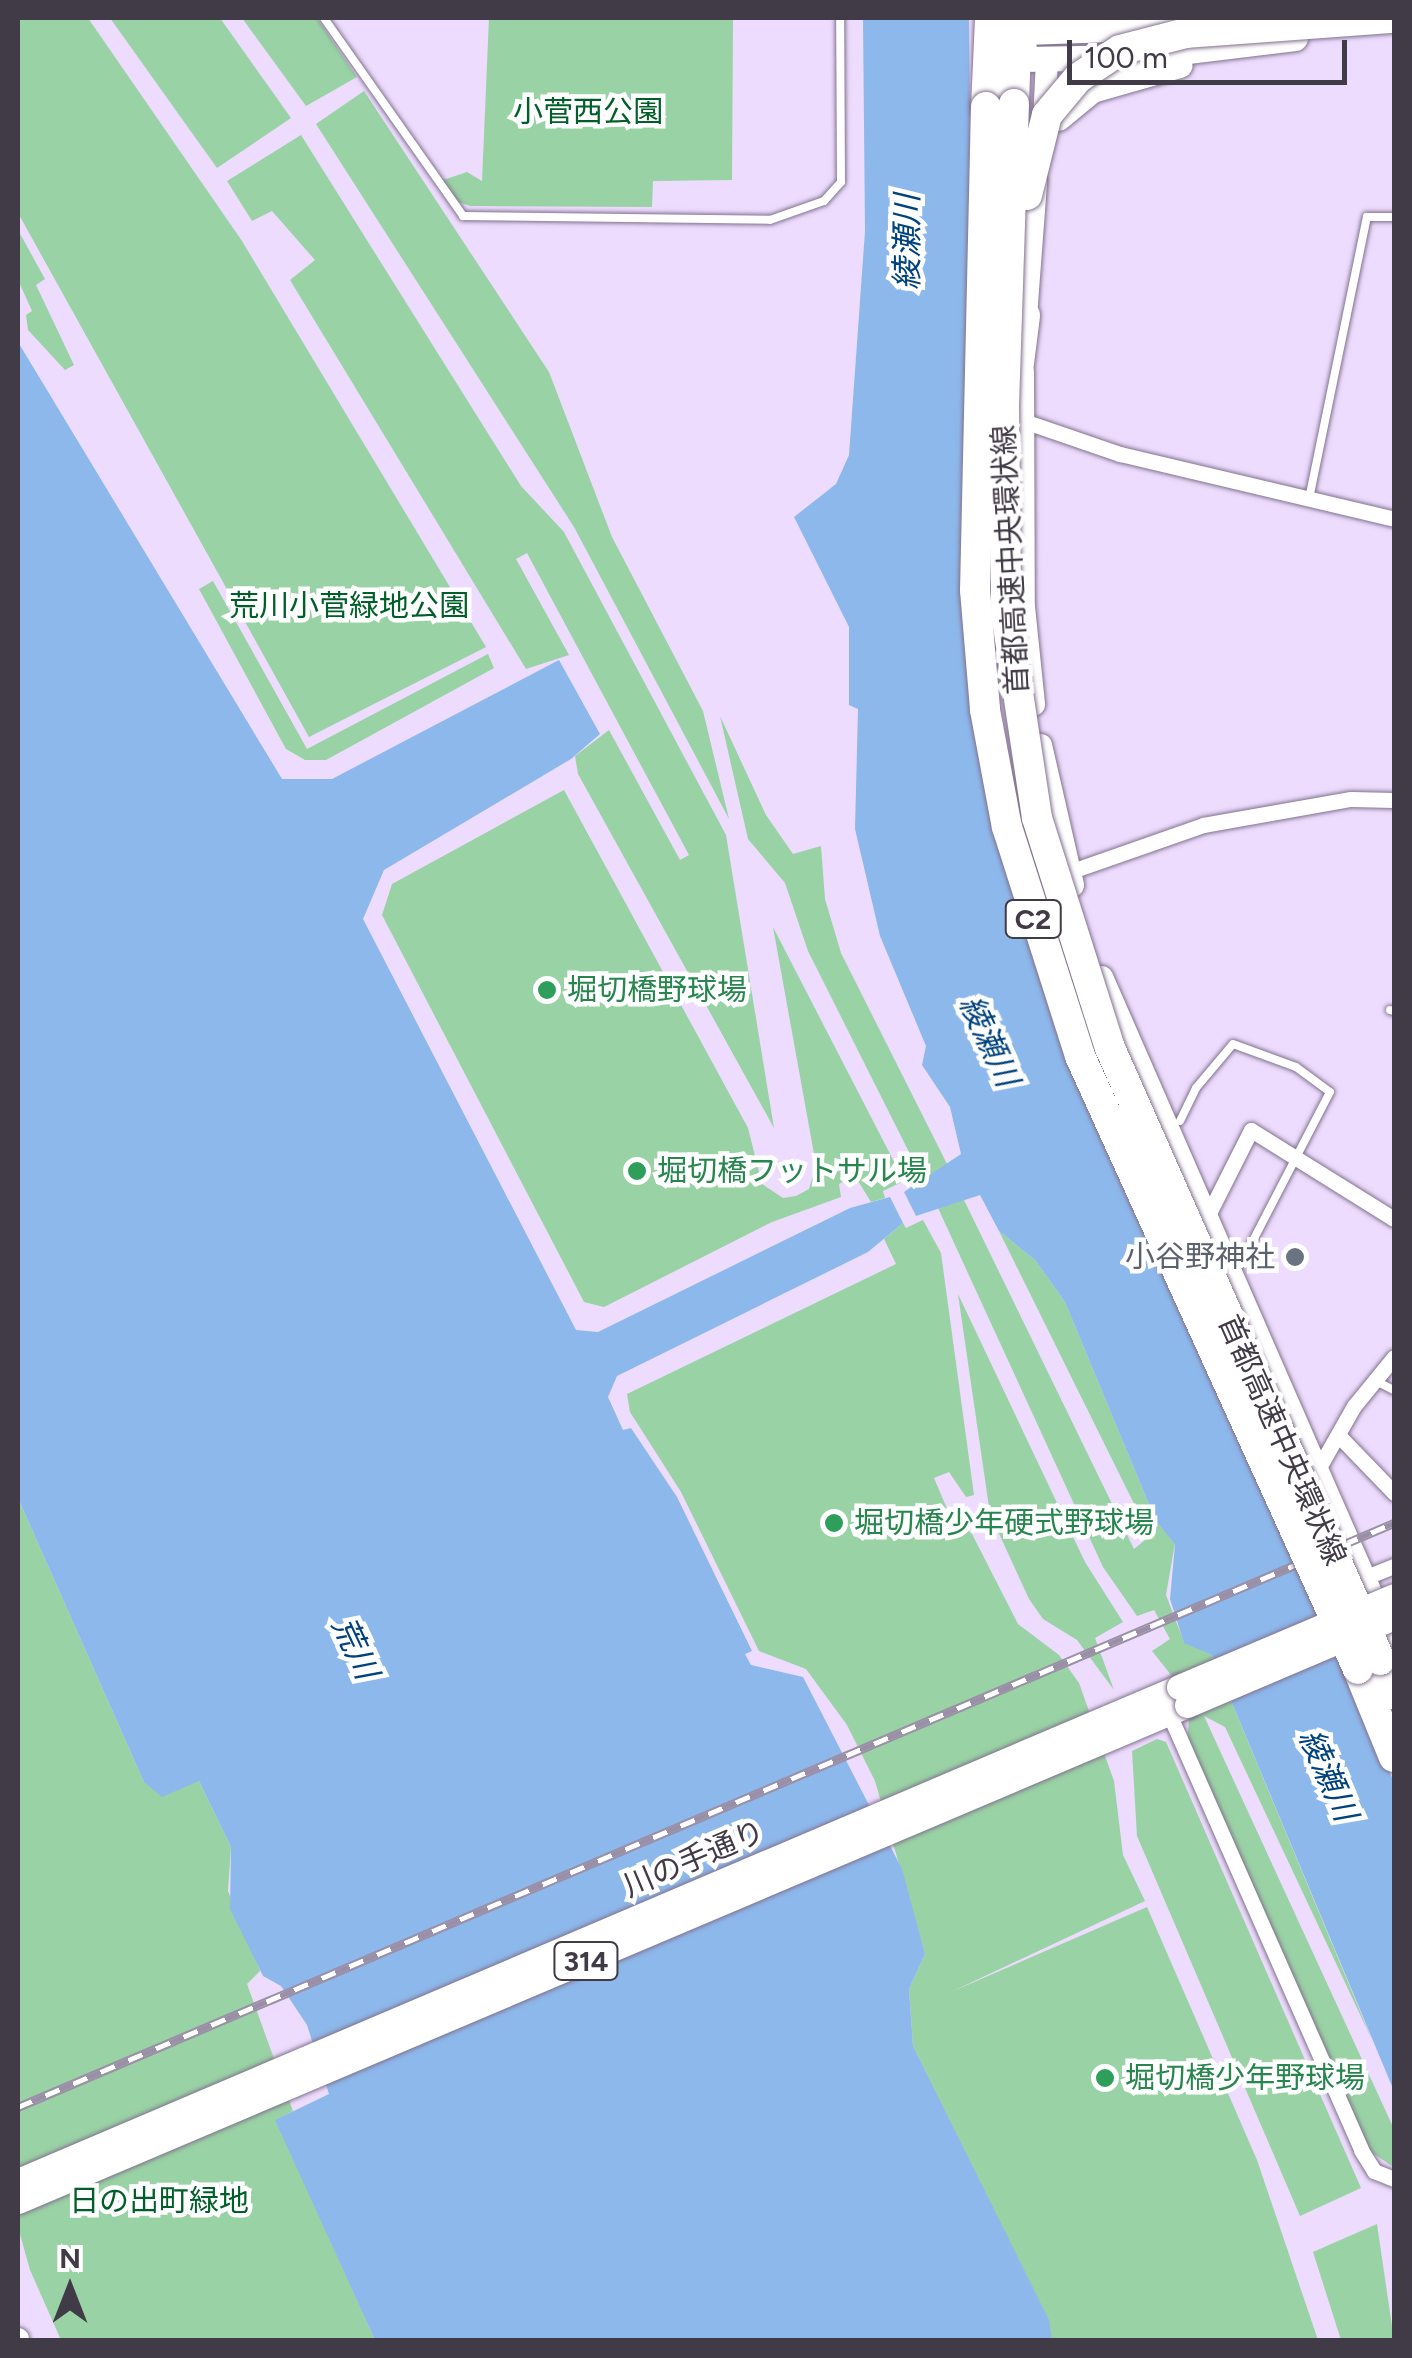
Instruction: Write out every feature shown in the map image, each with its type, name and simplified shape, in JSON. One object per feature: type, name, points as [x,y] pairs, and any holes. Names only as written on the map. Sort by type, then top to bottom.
[{"type":"highway","name":"首都高速中央環状線","points":[[988,18],[1000,105],[1011,422],[1006,613],[1018,716],[1055,884],[1117,1065],[1377,1658],[1394,1746]]},
{"type":"highway","points":[[1186,1285],[1094,1047],[1034,848],[1000,630],[1011,422],[1036,140],[1078,78],[1152,38],[1392,18]]},
{"type":"highway","name":"首都高速中央環状線","points":[[1028,22],[1000,105],[974,502],[979,653],[993,757],[1049,972],[1186,1285],[1377,1658],[1394,1757]]},
{"type":"highway","points":[[1011,422],[1025,316]]},
{"type":"highway","points":[[1377,1658],[1394,1691]]},
{"type":"main road","points":[[1030,222],[1041,150],[1035,59],[1028,22],[1263,18]]},
{"type":"main road","points":[[1035,59],[1256,44],[1394,29]]},
{"type":"main road","points":[[1041,150],[1068,106],[1092,90],[1256,44]]},
{"type":"main road","points":[[1025,316],[1035,59]]},
{"type":"main road","points":[[1011,422],[1032,695],[1069,872],[1127,1044],[1364,1578],[1377,1658]]},
{"type":"main road","name":"川の手通り","points":[[18,2201],[1166,1704],[1394,1596]]},
{"type":"main road","name":"川の手通り","points":[[18,2181],[1166,1704],[1394,1617]]},
{"type":"street","points":[[1011,422],[1120,454],[1394,520]]},
{"type":"street","points":[[1069,872],[1203,825],[1351,799],[1394,800]]},
{"type":"street","points":[[1206,1220],[1251,1130],[1394,1219]]},
{"type":"street","points":[[1317,1472],[1394,1357]]},
{"type":"street","points":[[1340,1437],[1394,1492]]},
{"type":"street","points":[[1364,1578],[1394,1566]]},
{"type":"street","points":[[1166,1704],[1364,2155],[1377,2173],[1394,2179]]},
{"type":"lane","points":[[324,18],[463,216],[770,220],[824,200],[841,182],[840,18]]},
{"type":"lane","points":[[1309,502],[1367,217],[1394,218]]},
{"type":"lane","points":[[1180,1121],[1196,1088],[1233,1044],[1247,1045],[1296,1066],[1330,1092],[1241,1264]]},
{"type":"lane","points":[[1376,1381],[1394,1390]]},
{"type":"green space","name":"荒川小菅緑地公園","points":[[18,18],[88,18],[242,241],[486,647],[309,737],[18,213]]},
{"type":"green space","points":[[110,18],[220,18],[291,118],[217,168]]},
{"type":"green space","points":[[242,18],[317,18],[357,77],[306,106]]},
{"type":"green space","name":"小菅西公園","points":[[489,18],[733,18],[732,180],[653,181],[652,207],[470,206],[456,201],[443,180],[467,172],[482,181]]},
{"type":"green space","points":[[364,91],[549,372],[612,537],[703,711],[729,819],[574,527],[316,124]]},
{"type":"green space","points":[[301,135],[521,486],[564,532],[726,835],[774,1128],[578,774],[575,756],[609,730],[680,860],[689,855],[527,553],[516,559],[569,655],[526,669],[290,280],[315,260],[272,211],[252,221],[227,181]]},
{"type":"green space","points":[[18,230],[45,279],[36,285],[74,365],[65,370],[28,330],[26,315],[32,311],[18,280]]},
{"type":"green space","points":[[213,581],[307,749],[488,654],[494,668],[326,760],[305,760],[286,749],[199,589]]},
{"type":"green space","points":[[720,716],[766,815],[793,854],[821,846],[825,899],[841,953],[947,1164],[923,1180],[808,951],[785,883],[748,839]]},
{"type":"green space","points":[[564,790],[748,1128],[762,1184],[783,1198],[796,1196],[809,1189],[816,1165],[773,927],[904,1181],[883,1191],[885,1198],[871,1202],[855,1176],[839,1184],[841,1197],[772,1222],[604,1307],[584,1302],[382,915],[392,884]]},
{"type":"green space","points":[[964,1200],[1134,1549],[1150,1536],[999,1231],[1035,1260],[1065,1302],[1156,1521],[1175,1543],[1166,1595],[1184,1642],[1212,1655],[1372,2040],[1225,1727],[1204,1716],[1394,2129],[1392,2166],[1365,2148],[1187,1750],[1190,1699],[1152,1651],[1170,1639],[1154,1610],[1137,1616],[1103,1567],[938,1208]]},
{"type":"green space","points":[[923,1220],[941,1253],[974,1495],[966,1497],[949,1472],[934,1478],[948,1511],[972,1534],[1018,1624],[1059,1655],[1079,1683],[1114,1781],[1123,1855],[1145,1901],[951,1992],[1147,1907],[1257,2160],[1318,2340],[1052,2340],[1045,2313],[913,2046],[909,1989],[925,1954],[875,1781],[847,1725],[806,1669],[759,1651],[681,1492],[630,1412],[627,1394],[896,1264],[884,1239],[903,1223],[906,1228]]},
{"type":"green space","points":[[958,1294],[1085,1562],[1123,1622],[1095,1638],[1114,1690],[1077,1640],[1043,1619],[1029,1599],[990,1514]]},
{"type":"green space","name":"日の出町緑地","points":[[18,1498],[144,1782],[199,1781],[231,1847],[228,1891],[260,1971],[247,1984],[293,2111],[276,2120],[375,2340],[61,2340],[30,2270],[18,2227]]},
{"type":"green space","points":[[1157,1739],[1166,1742],[1361,2188],[1300,2216],[1137,1836],[1132,1751]]},
{"type":"green space","points":[[1377,2224],[1394,2340],[1341,2340],[1313,2252]]},
{"type":"water","name":"綾瀬川","points":[[863,18],[969,18],[971,238],[1004,866],[1071,1063],[1394,1782],[1394,2091],[1212,1655],[1184,1643],[1170,1599],[1175,1544],[1156,1521],[1065,1302],[1035,1260],[999,1231],[980,1195],[916,1216],[904,1192],[961,1154],[950,1107],[922,1065],[926,1046],[880,936],[855,829],[858,709],[849,705],[849,627],[794,517],[836,484],[849,455],[865,231]]},
{"type":"water","name":"荒川","points":[[18,342],[282,779],[332,779],[559,660],[600,734],[571,759],[384,870],[363,919],[576,1330],[598,1332],[850,1208],[890,1197],[903,1223],[868,1252],[617,1376],[608,1397],[623,1430],[631,1428],[677,1497],[752,1651],[745,1654],[751,1665],[803,1677],[902,1869],[925,1954],[909,1989],[913,2046],[1049,2320],[1052,2340],[375,2340],[275,2120],[329,2094],[307,2025],[281,1986],[263,1976],[230,1909],[231,1847],[199,1781],[162,1797],[144,1782],[18,1498]]},
{"type":"railway","points":[[18,2107],[1394,1523]]},
{"type":"place","name":"堀切橋野球場","points":[[547,990]]},
{"type":"place","name":"堀切橋フットサル場","points":[[637,1171]]},
{"type":"place","name":"小谷野神社","points":[[1295,1257]]},
{"type":"place","name":"堀切橋少年硬式野球場","points":[[834,1523]]},
{"type":"place","name":"堀切橋少年野球場","points":[[1105,2078]]}]
